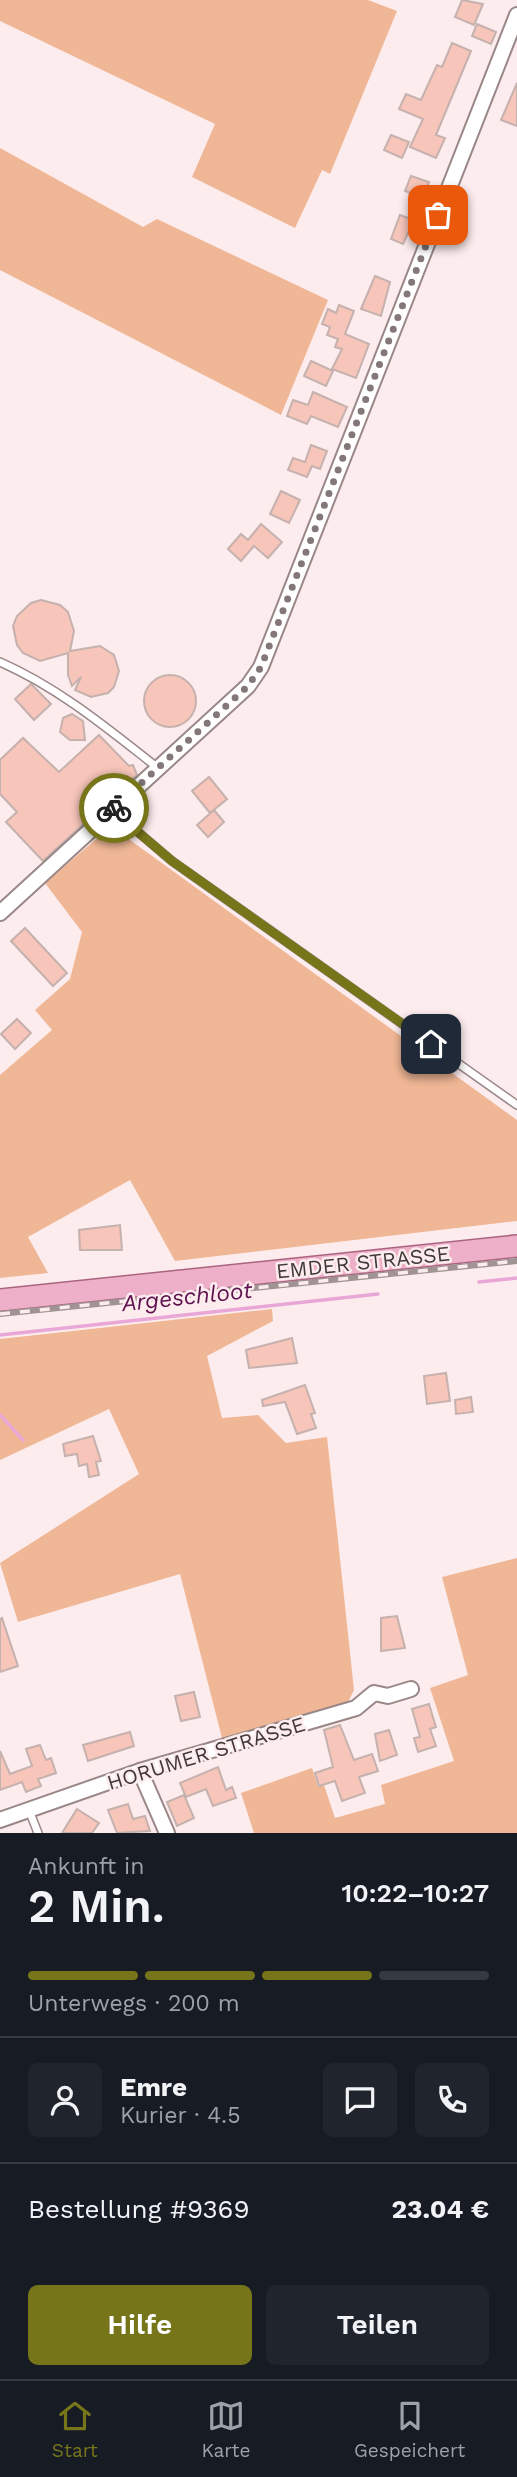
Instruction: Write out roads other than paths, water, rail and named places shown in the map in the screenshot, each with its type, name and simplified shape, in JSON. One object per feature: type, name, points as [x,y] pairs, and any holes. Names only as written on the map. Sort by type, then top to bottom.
[{"type":"main road","name":"EMDER STRASSE","points":[[0,1300],[517,1246]]},
{"type":"street","points":[[0,913],[248,686],[261,667],[517,15]]},
{"type":"street","name":"HORUMER STRASSE","points":[[0,1820],[140,1771],[356,1708],[374,1693],[388,1696],[411,1689]]},
{"type":"street","points":[[140,1771],[167,1833]]},
{"type":"lane","points":[[0,662],[33,677],[76,704],[158,768]]},
{"type":"lane","points":[[112,810],[172,861],[517,1105]]},
{"type":"lane","points":[[29,1810],[38,1833]]},
{"type":"waterway","name":"Argeschloot","points":[[479,1282],[517,1278]]},
{"type":"waterway","name":"Argeschloot","points":[[0,1335],[378,1294]]},
{"type":"waterway","points":[[0,1415],[23,1440]]},
{"type":"railway","points":[[0,1314],[517,1261]]}]
